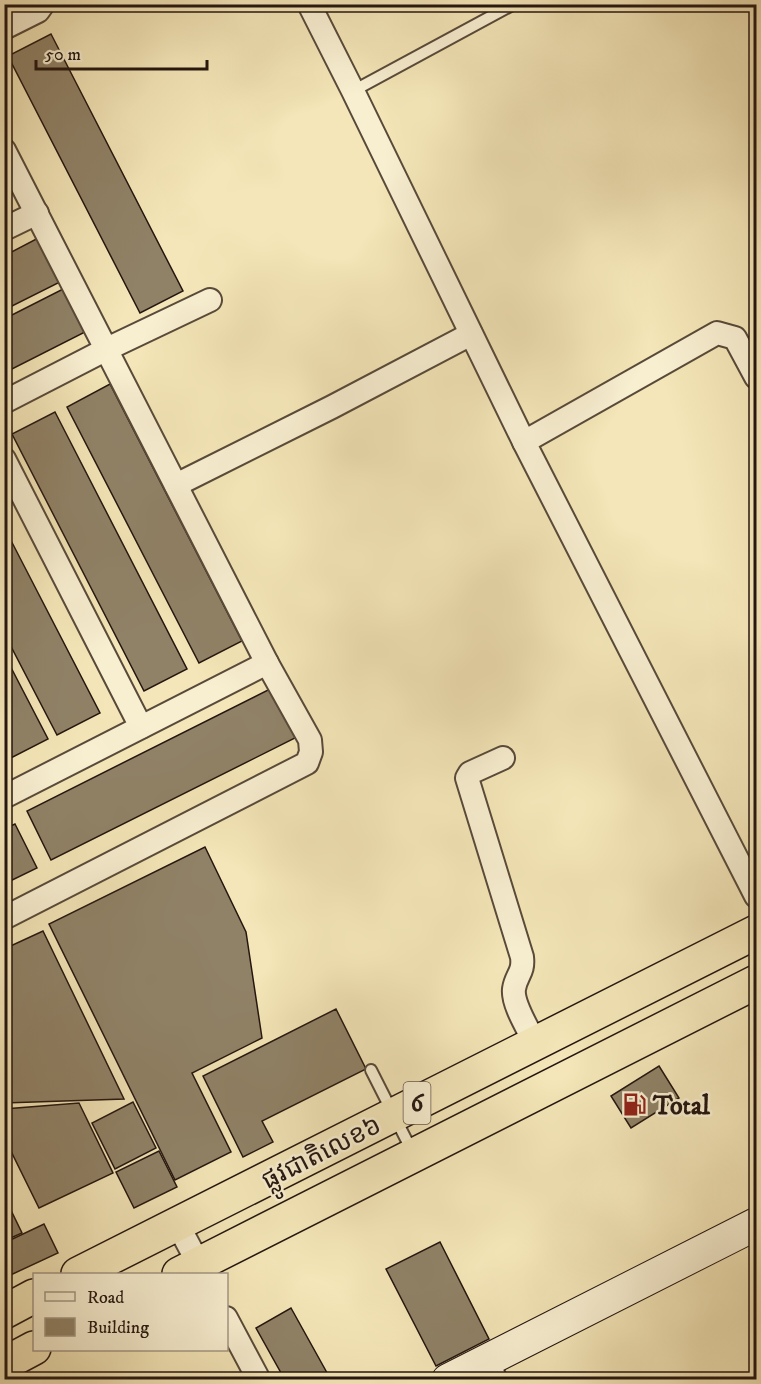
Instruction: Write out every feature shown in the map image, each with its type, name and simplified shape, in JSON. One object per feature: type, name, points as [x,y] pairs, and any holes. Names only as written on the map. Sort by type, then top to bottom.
[{"type":"highway","name":"ផ្លូវជាតិលេខ៦","points":[[82,1273],[756,932]]},
{"type":"highway","name":"ផ្លូវជាតិលេខ៦","points":[[194,1271],[414,1155],[756,982]]},
{"type":"highway","points":[[4,1311],[33,1296]]},
{"type":"highway","points":[[4,1364],[33,1349]]},
{"type":"street","points":[[4,28],[38,11],[43,4]]},
{"type":"street","points":[[309,4],[524,442],[756,896]]},
{"type":"street","points":[[4,150],[267,663],[310,740],[311,752],[307,763],[4,918]]},
{"type":"street","points":[[4,229],[36,213]]},
{"type":"street","points":[[4,402],[106,349],[210,300]]},
{"type":"street","points":[[524,442],[717,333],[735,338],[756,377]]},
{"type":"street","points":[[176,485],[471,334]]},
{"type":"street","points":[[4,459],[141,727]]},
{"type":"street","points":[[4,796],[267,663]]},
{"type":"street","points":[[503,758],[470,773],[467,778],[522,957],[523,966],[513,993],[536,1044]]},
{"type":"street","points":[[448,1380],[491,1370],[756,1224]]},
{"type":"street","points":[[178,1225],[194,1271]]},
{"type":"street","points":[[228,1322],[259,1380]]},
{"type":"lane","points":[[353,91],[514,4]]},
{"type":"lane","points":[[371,1070],[414,1155]]},
{"type":"building","points":[[51,34],[183,291],[140,313],[8,56]]},
{"type":"building","points":[[4,159],[19,188],[4,196]]},
{"type":"building","points":[[42,236],[64,280],[4,310],[4,256]]},
{"type":"building","points":[[69,286],[91,329],[4,373],[4,319]]},
{"type":"building","points":[[110,384],[242,641],[199,663],[67,407]]},
{"type":"building","points":[[55,412],[187,669],[144,691],[12,434]]},
{"type":"building","points":[[4,527],[100,713],[57,735],[4,633]]},
{"type":"building","points":[[4,654],[48,739],[5,761],[4,759]]},
{"type":"building","points":[[274,687],[299,736],[51,860],[27,811]]},
{"type":"building","points":[[15,824],[37,868],[4,884],[4,829]]},
{"type":"building","points":[[205,847],[246,932],[262,1038],[192,1073],[231,1152],[175,1180],[49,924]]},
{"type":"building","points":[[43,931],[124,1099],[4,1103],[4,949]]},
{"type":"building","points":[[336,1009],[366,1069],[262,1121],[273,1142],[243,1157],[203,1076]]},
{"type":"building","points":[[659,1066],[679,1098],[631,1128],[611,1096]]},
{"type":"building","points":[[133,1102],[156,1148],[115,1169],[92,1123]]},
{"type":"building","points":[[79,1103],[113,1173],[39,1208],[4,1137],[4,1109]]},
{"type":"building","points":[[159,1151],[177,1187],[134,1208],[116,1172]]},
{"type":"building","points":[[4,1196],[22,1233],[4,1241]]},
{"type":"building","points":[[44,1224],[58,1253],[4,1278],[4,1243]]},
{"type":"building","points":[[440,1242],[489,1339],[436,1366],[386,1269]]},
{"type":"building","points":[[291,1308],[331,1380],[285,1380],[256,1328]]},
{"type":"place","name":"Total","points":[[635,1105]]}]
